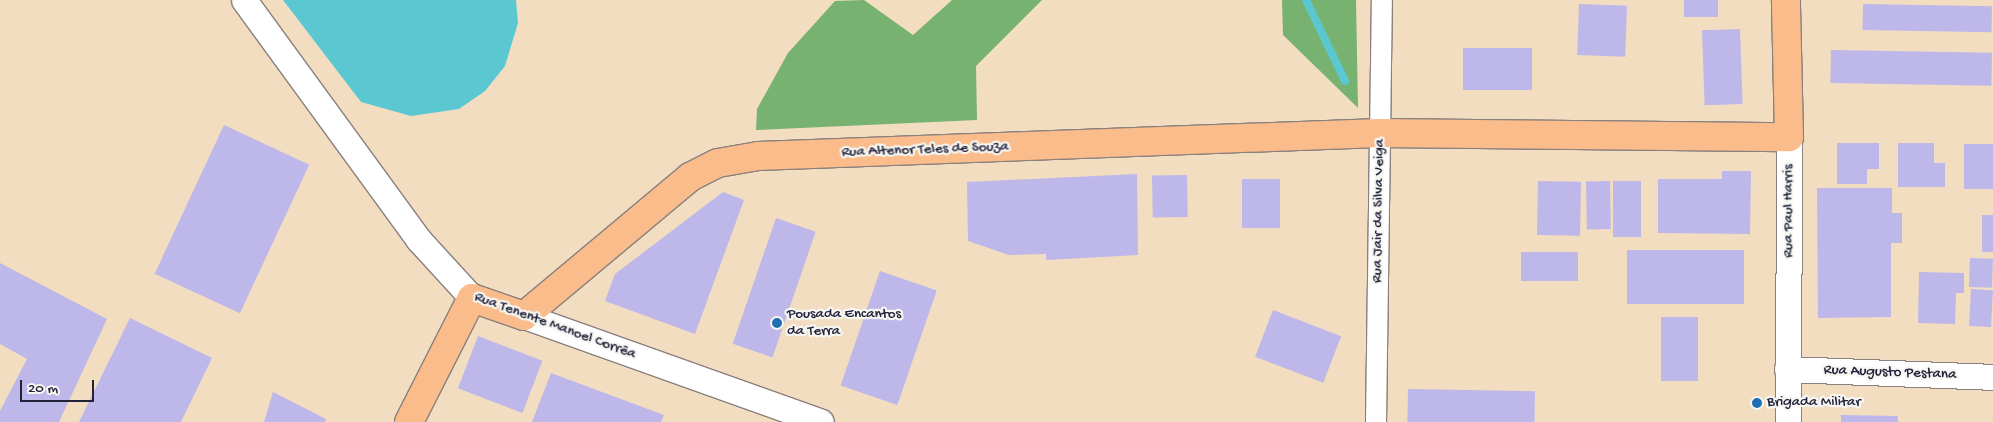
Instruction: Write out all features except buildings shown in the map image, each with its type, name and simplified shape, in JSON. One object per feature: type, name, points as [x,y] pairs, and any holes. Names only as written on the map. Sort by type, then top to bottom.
[{"type":"main road","name":"Rua Paul Harris","points":[[1786,0],[1789,136]]},
{"type":"main road","name":"Rua Altenor Teles de Souza","points":[[524,316],[690,177],[718,163],[758,156],[1380,133],[1789,136]]},
{"type":"main road","name":"Rua Tenente Manoel Corrêa","points":[[472,298],[524,316]]},
{"type":"main road","points":[[409,422],[472,298]]},
{"type":"street","name":"Rua Tenente Manoel Corrêa","points":[[244,0],[418,239],[472,298]]},
{"type":"street","name":"Rua Jair da Silva Veiga","points":[[1376,422],[1382,0]]},
{"type":"street","name":"Rua Paul Harris","points":[[1788,422],[1789,136]]},
{"type":"street","name":"Rua Tenente Manoel Corrêa","points":[[524,316],[822,422]]},
{"type":"street","name":"Rua Augusto Pestana","points":[[1788,369],[1993,378]]},
{"type":"green space","points":[[864,0],[913,35],[952,0],[1042,0],[976,66],[977,120],[756,130],[757,109],[788,53],[835,1]]},
{"type":"green space","points":[[1282,0],[1356,0],[1358,108],[1283,35]]},
{"type":"water","points":[[283,0],[516,0],[518,23],[505,66],[485,91],[459,109],[411,116],[361,102]]},
{"type":"waterway","points":[[1306,0],[1345,81]]},
{"type":"place","name":"Pousada Encantos da Terra","points":[[777,323]]},
{"type":"place","name":"Brigada Militar","points":[[1757,403]]}]
